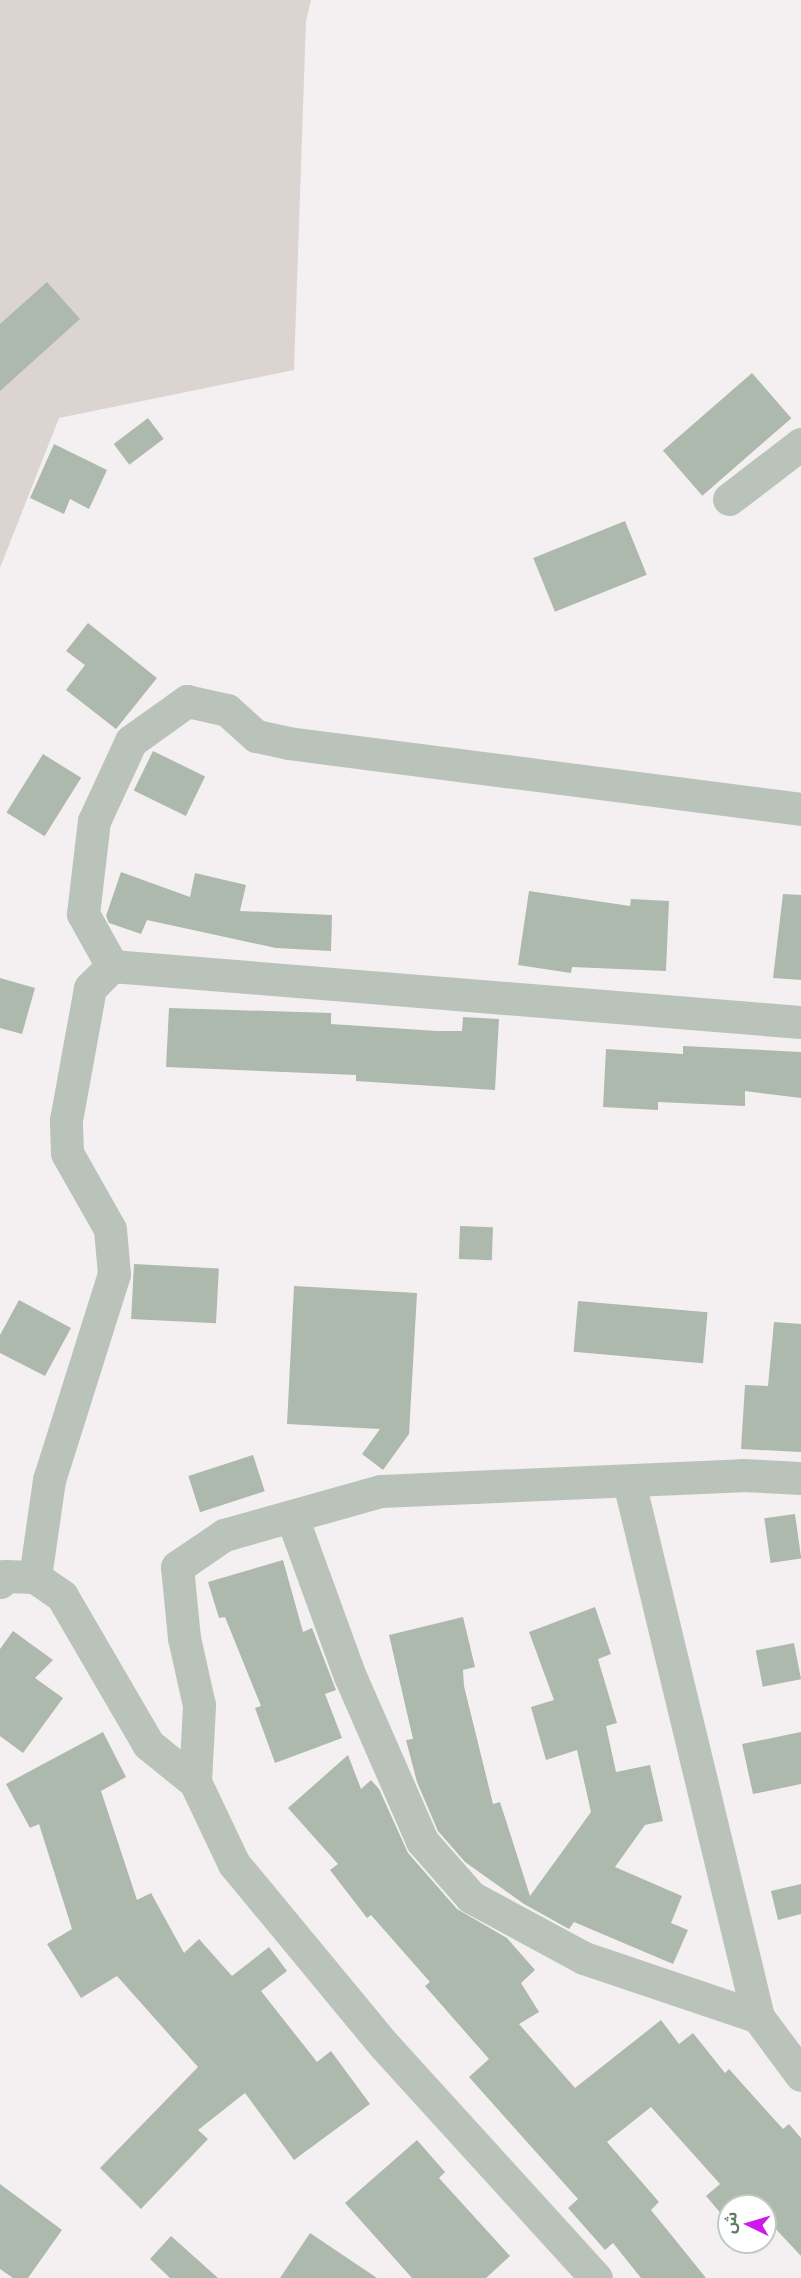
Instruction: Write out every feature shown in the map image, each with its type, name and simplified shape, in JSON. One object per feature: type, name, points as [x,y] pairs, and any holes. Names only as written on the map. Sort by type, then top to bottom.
[{"type":"street","points":[[729,499],[801,444]]},
{"type":"street","points":[[112,966],[83,914],[94,821],[131,741],[187,701],[227,710],[256,736],[288,743],[801,809]]},
{"type":"street","points":[[35,1577],[50,1480],[114,1274],[110,1229],[68,1153],[66,1120],[90,988],[112,966],[801,1022]]},
{"type":"street","points":[[195,1782],[199,1705],[183,1638],[177,1567],[224,1535],[381,1491],[629,1482],[742,1475],[801,1478]]},
{"type":"street","points":[[629,1482],[758,2017],[801,2075]]},
{"type":"street","points":[[292,1517],[350,1676],[422,1841],[471,1897],[584,1958],[758,2017]]},
{"type":"street","points":[[0,1582],[4,1576],[35,1577],[62,1596],[148,1744],[195,1782],[234,1864],[383,2044],[596,2278]]},
{"type":"shaded area","points":[[0,0],[311,0],[306,21],[294,370],[59,418],[0,568]]},
{"type":"building","points":[[47,282],[80,319],[0,391],[0,324]]},
{"type":"building","points":[[752,373],[791,418],[702,496],[663,450]]},
{"type":"building","points":[[148,418],[164,439],[129,465],[114,444]]},
{"type":"building","points":[[54,444],[107,470],[89,509],[70,499],[64,514],[30,498]]},
{"type":"building","points":[[625,521],[647,575],[555,612],[533,558]]},
{"type":"building","points":[[88,623],[157,678],[116,729],[66,690],[85,665],[66,651]]},
{"type":"building","points":[[153,751],[205,776],[186,816],[134,791]]},
{"type":"building","points":[[43,754],[81,778],[45,836],[6,813]]},
{"type":"building","points":[[121,872],[190,897],[195,873],[246,885],[240,911],[332,915],[331,951],[276,948],[147,920],[141,934],[109,923],[106,916]]},
{"type":"building","points":[[529,891],[630,906],[631,899],[669,901],[666,971],[572,967],[571,973],[518,965]]},
{"type":"building","points":[[783,894],[801,895],[801,980],[773,978]]},
{"type":"building","points":[[0,978],[35,988],[22,1034],[0,1028]]},
{"type":"building","points":[[169,1008],[331,1013],[331,1024],[437,1031],[462,1031],[463,1017],[499,1019],[495,1090],[356,1081],[356,1075],[166,1067]]},
{"type":"building","points":[[683,1046],[801,1052],[801,1098],[745,1091],[745,1106],[658,1102],[658,1110],[603,1107],[606,1049],[683,1054]]},
{"type":"building","points":[[460,1226],[493,1227],[492,1260],[459,1259]]},
{"type":"building","points":[[134,1264],[219,1268],[216,1323],[131,1319]]},
{"type":"building","points":[[294,1286],[417,1293],[409,1434],[383,1470],[362,1454],[380,1429],[287,1424]]},
{"type":"building","points":[[19,1300],[71,1328],[45,1376],[0,1353],[0,1335]]},
{"type":"building","points":[[578,1301],[708,1312],[703,1363],[574,1352]]},
{"type":"building","points":[[774,1322],[801,1324],[801,1452],[741,1449],[745,1385],[768,1386]]},
{"type":"building","points":[[253,1455],[265,1491],[200,1512],[188,1476]]},
{"type":"building","points":[[795,1514],[801,1559],[771,1563],[764,1518]]},
{"type":"building","points":[[283,1560],[303,1632],[312,1628],[336,1690],[325,1694],[342,1738],[275,1763],[255,1708],[261,1706],[225,1617],[219,1618],[208,1582]]},
{"type":"building","points":[[595,1607],[611,1654],[598,1659],[617,1723],[606,1726],[616,1772],[650,1765],[663,1821],[645,1825],[615,1867],[682,1896],[671,1923],[688,1930],[673,1964],[574,1922],[569,1929],[524,1904],[465,1862],[438,1831],[417,1782],[406,1740],[413,1739],[389,1635],[463,1617],[475,1667],[463,1670],[464,1686],[493,1804],[500,1802],[530,1896],[591,1812],[577,1750],[546,1760],[531,1707],[554,1700],[529,1632]]},
{"type":"building","points":[[13,1631],[53,1660],[35,1678],[63,1698],[23,1753],[0,1736],[0,1649]]},
{"type":"building","points":[[794,1643],[801,1679],[763,1687],[756,1650]]},
{"type":"building","points":[[103,1732],[126,1777],[101,1791],[137,1900],[151,1893],[184,1953],[199,1939],[232,1976],[269,1947],[287,1971],[261,1991],[317,2062],[331,2051],[370,2104],[294,2160],[245,2093],[198,2130],[208,2139],[141,2209],[100,2168],[198,2067],[117,1976],[81,1998],[47,1944],[72,1929],[39,1824],[30,1828],[6,1784]]},
{"type":"building","points":[[801,1732],[801,1784],[753,1794],[742,1744]]},
{"type":"building","points":[[348,1755],[361,1789],[371,1780],[379,1789],[408,1853],[457,1909],[507,1938],[535,1970],[521,1983],[539,2012],[519,2024],[575,2088],[661,2020],[679,2044],[693,2033],[725,2073],[729,2069],[783,2129],[789,2124],[801,2138],[801,2256],[777,2230],[777,2194],[717,2194],[717,2209],[706,2196],[720,2184],[651,2107],[607,2142],[659,2202],[651,2210],[706,2278],[641,2278],[613,2243],[605,2250],[568,2208],[578,2199],[469,2077],[489,2059],[425,1986],[430,1982],[371,1915],[367,1918],[330,1870],[338,1864],[288,1808]]},
{"type":"building","points":[[801,1884],[801,1914],[778,1920],[771,1891]]},
{"type":"building","points":[[417,2140],[445,2172],[439,2178],[510,2256],[486,2278],[412,2278],[345,2203]]},
{"type":"building","points":[[0,2184],[62,2230],[28,2278],[13,2278],[0,2269]]},
{"type":"building","points":[[310,2233],[377,2278],[280,2278]]},
{"type":"building","points":[[171,2236],[218,2278],[170,2278],[150,2259]]}]
